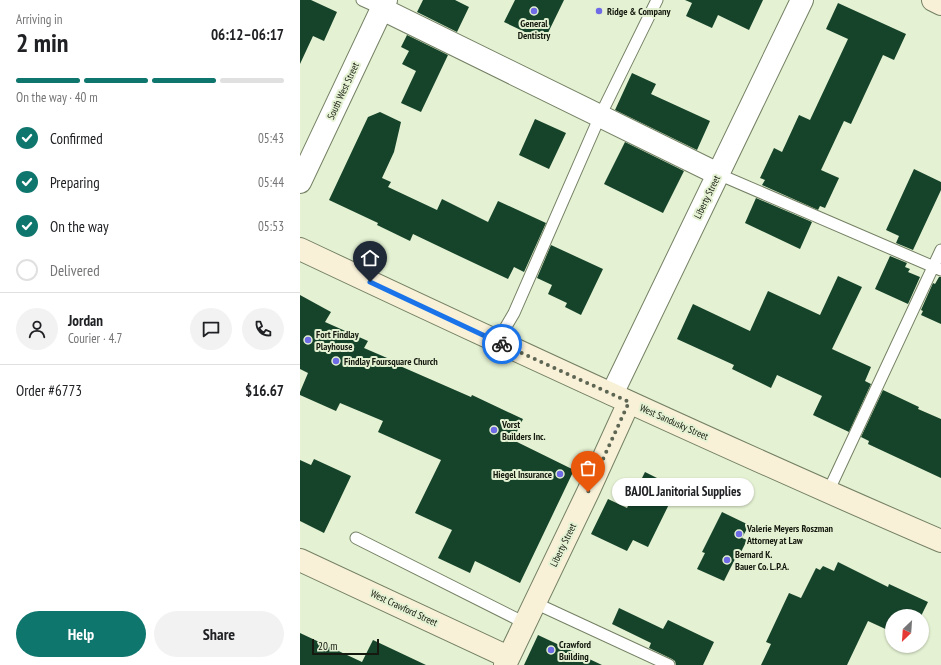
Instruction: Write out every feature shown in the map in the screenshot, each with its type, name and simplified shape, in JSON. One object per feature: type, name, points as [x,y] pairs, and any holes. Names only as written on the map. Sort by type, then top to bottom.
[{"type":"street","name":"Liberty Street","points":[[507,661],[588,492],[621,398],[718,174],[802,0]]},
{"type":"street","points":[[933,0],[941,4]]},
{"type":"street","points":[[384,4],[600,116],[718,174]]},
{"type":"street","name":"South West Street","points":[[300,182],[384,4]]},
{"type":"street","name":"West Sandusky Street","points":[[300,249],[497,342],[828,492],[941,540]]},
{"type":"street","name":"West Crawford Street","points":[[300,560],[507,661]]},
{"type":"lane","points":[[362,0],[384,4]]},
{"type":"lane","points":[[497,342],[514,313],[600,116],[657,0]]},
{"type":"lane","points":[[718,174],[937,268]]},
{"type":"lane","points":[[828,492],[937,268],[941,250]]},
{"type":"lane","points":[[356,538],[525,623]]},
{"type":"lane","points":[[535,603],[669,665]]},
{"type":"building","points":[[300,0],[311,0],[337,12],[324,41],[313,36],[300,64]]},
{"type":"building","points":[[423,0],[455,0],[469,7],[457,32],[417,12]]},
{"type":"building","name":"General Dentistry","points":[[515,0],[564,0],[544,41],[504,22]]},
{"type":"building","points":[[685,0],[763,0],[749,30],[718,15],[712,28],[686,16],[692,3]]},
{"type":"building","points":[[838,3],[906,34],[894,60],[883,55],[851,124],[844,121],[821,170],[839,178],[825,208],[820,206],[818,210],[762,185],[765,180],[760,178],[774,148],[782,152],[799,115],[810,120],[848,39],[826,29]]},
{"type":"building","points":[[407,35],[448,55],[421,112],[401,103],[416,71],[402,64],[409,51],[401,47]]},
{"type":"building","points":[[632,73],[656,84],[651,94],[710,121],[697,150],[615,110]]},
{"type":"building","points":[[380,112],[401,122],[394,152],[382,178],[391,182],[388,187],[437,210],[442,199],[488,222],[498,201],[546,223],[524,272],[514,267],[508,279],[413,234],[410,241],[377,225],[378,223],[329,200],[368,117]]},
{"type":"building","points":[[535,119],[566,133],[549,169],[519,155]]},
{"type":"building","points":[[625,142],[684,171],[663,213],[604,184]]},
{"type":"building","points":[[914,169],[941,182],[941,190],[913,250],[896,243],[899,236],[886,230]]},
{"type":"building","points":[[756,198],[812,222],[800,249],[745,223]]},
{"type":"building","points":[[551,245],[603,269],[581,315],[565,307],[567,303],[548,294],[552,285],[537,278]]},
{"type":"building","points":[[890,256],[907,263],[905,267],[910,269],[908,272],[920,277],[908,304],[875,289]]},
{"type":"building","points":[[838,276],[862,287],[832,349],[871,367],[865,381],[871,384],[849,432],[813,415],[822,396],[777,375],[771,388],[732,369],[734,365],[677,339],[693,304],[750,331],[768,291],[820,315]]},
{"type":"building","points":[[939,277],[941,277],[941,324],[921,315],[923,311],[921,310],[933,283],[935,284]]},
{"type":"building","points":[[300,295],[331,312],[325,322],[368,341],[364,348],[401,364],[400,366],[471,397],[472,395],[523,419],[513,440],[574,470],[520,583],[475,561],[470,573],[438,558],[452,530],[415,513],[441,460],[378,432],[383,421],[340,403],[336,411],[300,395],[308,373],[300,369]]},
{"type":"building","points":[[883,390],[919,407],[918,409],[941,419],[941,478],[868,444],[869,441],[861,437]]},
{"type":"building","points":[[314,459],[351,476],[324,533],[300,521],[300,460],[311,465]]},
{"type":"building","points":[[645,472],[677,488],[648,547],[633,540],[627,551],[591,534],[608,499],[627,508]]},
{"type":"building","points":[[722,512],[749,525],[742,538],[747,540],[724,581],[697,569],[705,553],[702,552]]},
{"type":"building","points":[[838,562],[888,587],[889,584],[928,602],[924,609],[885,609],[885,629],[868,621],[847,665],[761,665],[771,644],[766,642],[789,593],[801,598],[816,568],[820,570],[823,566],[834,571]]},
{"type":"building","points":[[619,608],[663,629],[668,620],[714,642],[703,665],[676,665],[675,661],[672,659],[649,648],[651,643],[612,624]]},
{"type":"building","points":[[300,633],[362,662],[373,640],[426,665],[300,665]]},
{"type":"building","name":"Crawford Building","points":[[538,635],[602,665],[524,665]]},
{"type":"way so far","points":[[502,344],[629,402],[588,492]]},
{"type":"place","name":"General Dentistry","points":[[534,11]]},
{"type":"place","name":"Ridge & Company","points":[[599,11]]},
{"type":"place","name":"Fort Findlay Playhouse","points":[[308,340]]},
{"type":"place","name":"Findlay Foursquare Church","points":[[336,361]]},
{"type":"place","name":"Vorst Builders Inc.","points":[[494,430]]},
{"type":"place","name":"Hiegel Insurance","points":[[560,474]]},
{"type":"place","name":"BAJOL Janitorial Supplies","points":[[588,492]]},
{"type":"place","name":"Valerie Meyers Roszman Attorney at Law","points":[[739,534]]},
{"type":"place","name":"Bernard K. Bauer Co. L.P.A.","points":[[727,560]]},
{"type":"place","name":"Crawford Building","points":[[551,650]]},
{"type":"route","points":[[370,282],[502,344]]}]
